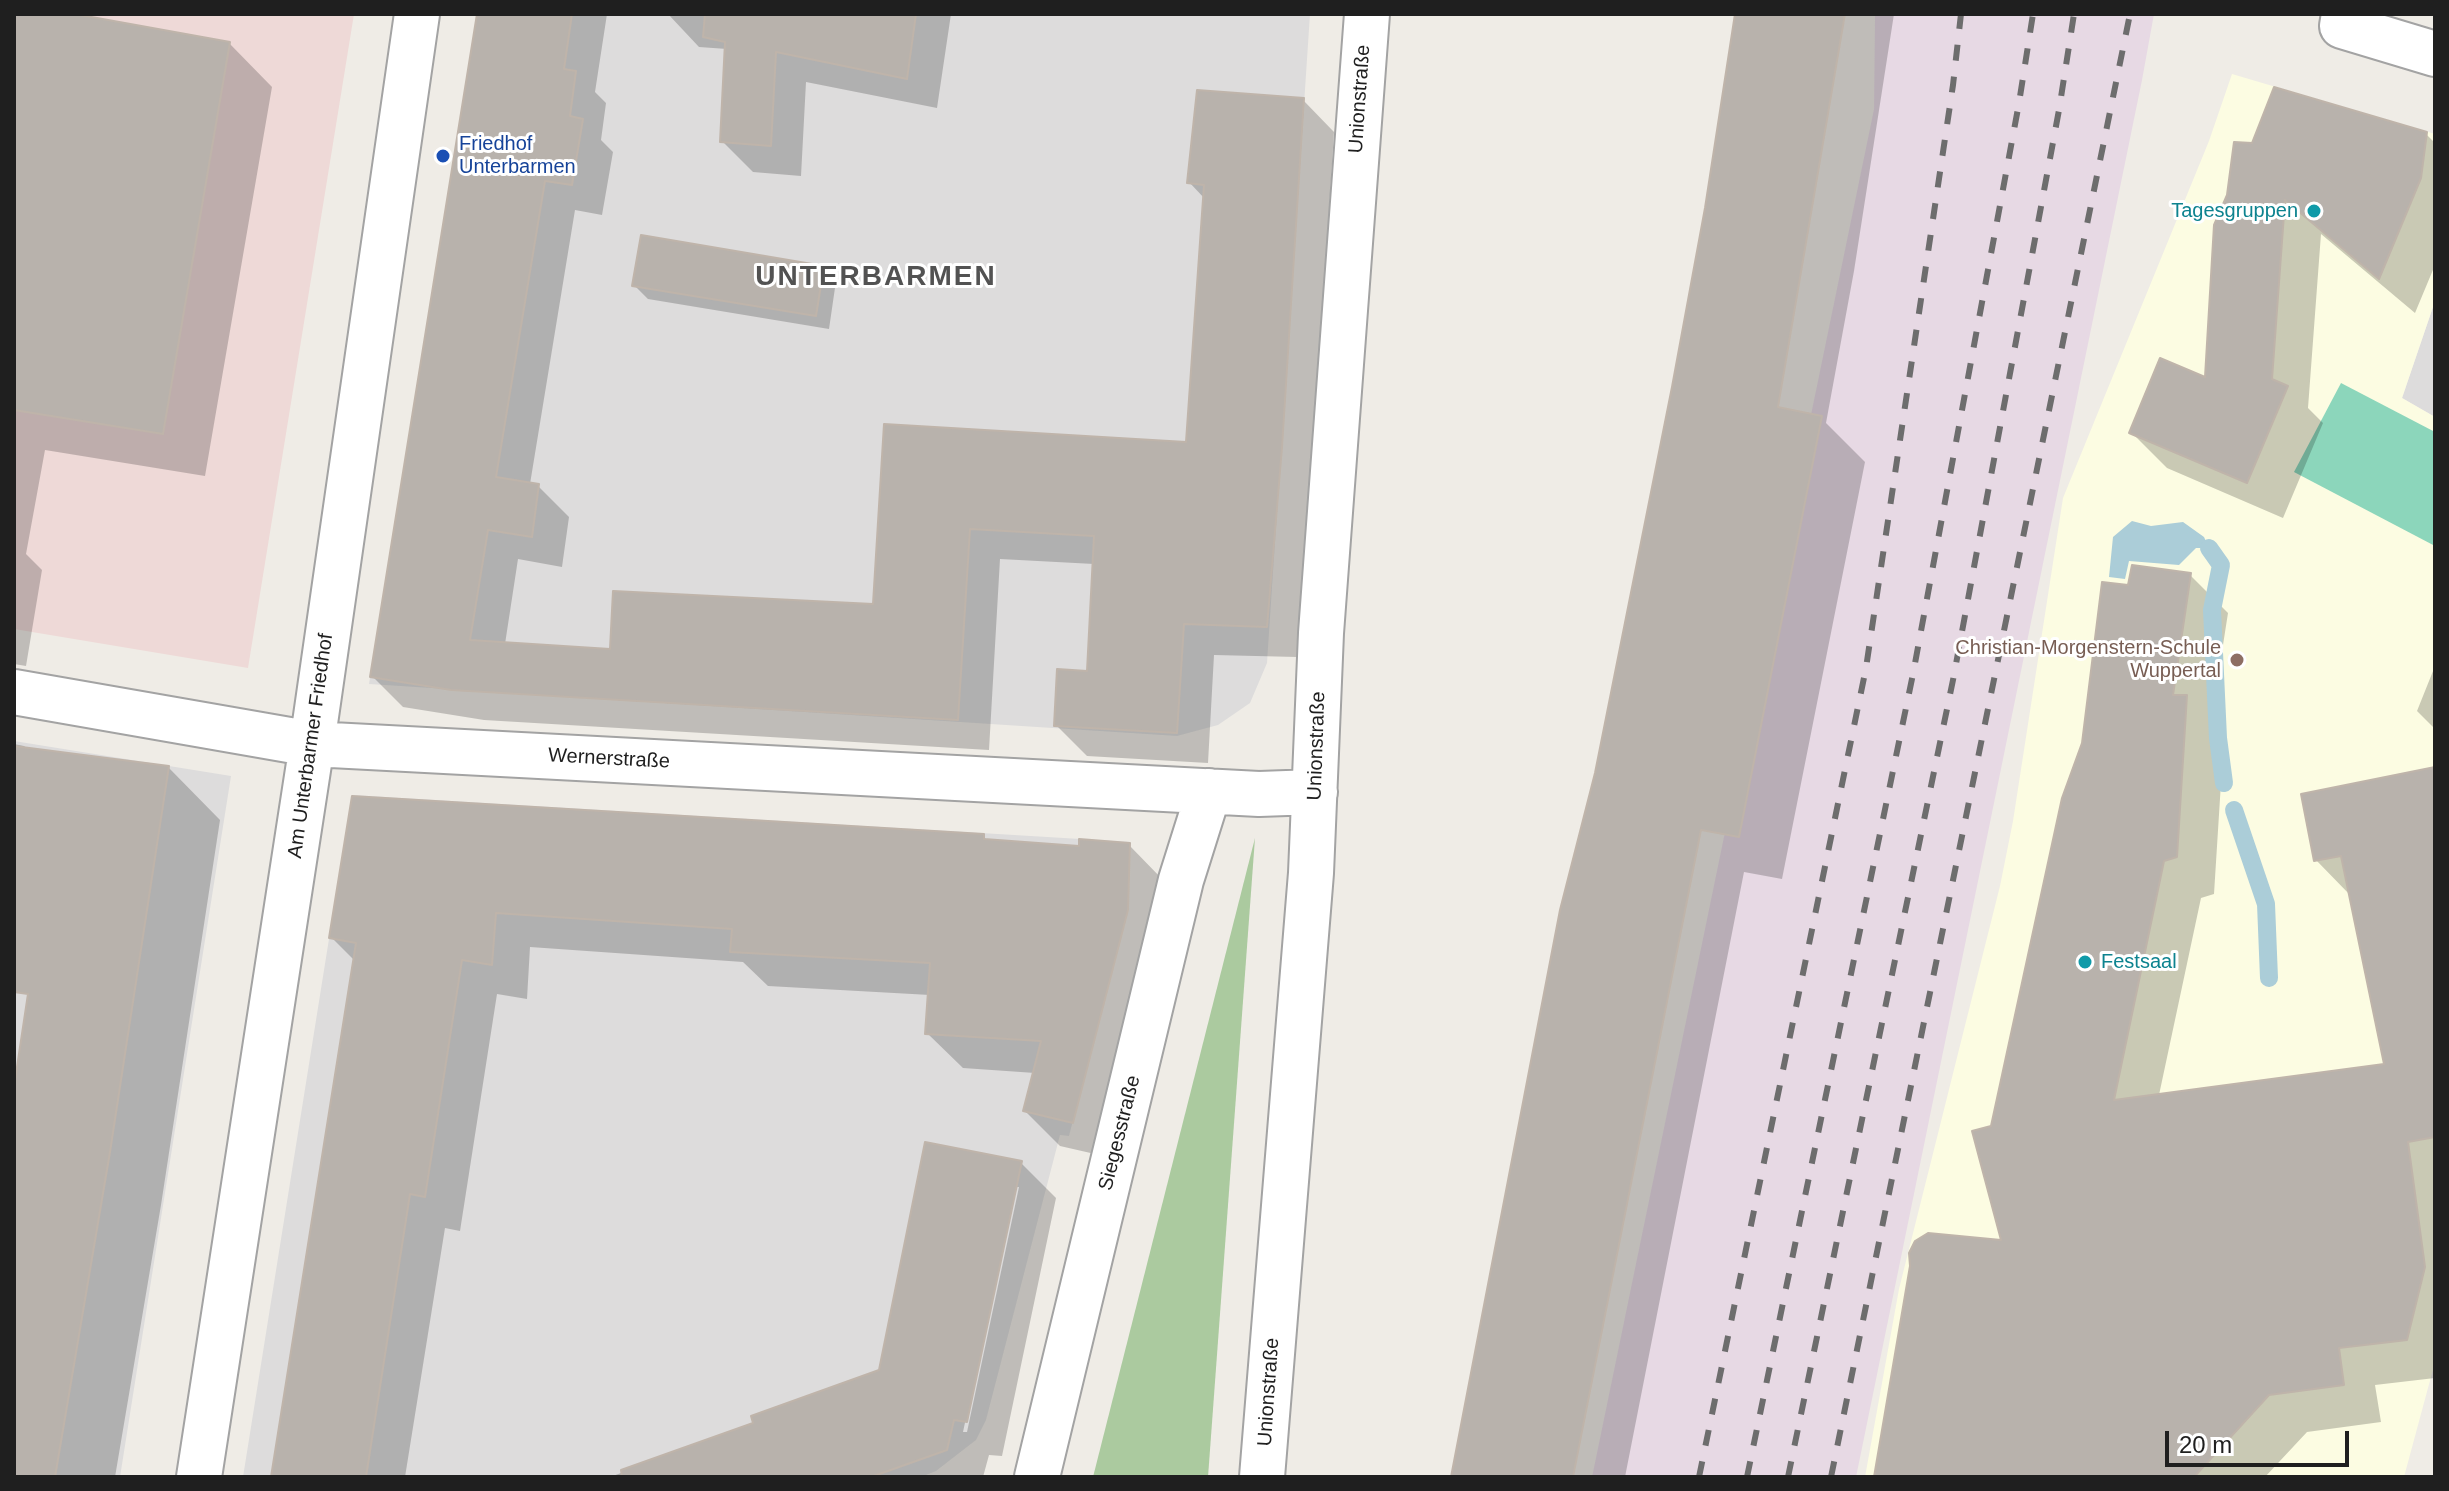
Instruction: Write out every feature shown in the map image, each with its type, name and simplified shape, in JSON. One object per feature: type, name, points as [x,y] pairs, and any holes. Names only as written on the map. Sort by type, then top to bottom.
[{"type":"street","name":"Am Unterbarmer Friedhof","points":[[199,1477],[312,744],[417,14]]},
{"type":"street","name":"Unionstraße","points":[[1262,1477],[1315,792],[1321,633],[1367,14]]},
{"type":"street","points":[[2344,14],[2342,26],[2435,54]]},
{"type":"street","name":"Wernerstraße","points":[[14,692],[312,744],[1259,794],[1315,792]]},
{"type":"street","name":"Siegesstraße","points":[[1037,1477],[1181,880],[1209,791]]},
{"type":"shaded area","points":[[14,14],[354,14],[248,668],[14,629]]},
{"type":"shaded area","points":[[478,14],[1310,14],[1267,663],[1250,703],[1218,725],[1177,736],[369,684]]},
{"type":"shaded area","points":[[1875,14],[2154,14],[1856,1477],[1592,1477],[1874,109]]},
{"type":"shaded area","name":"Christian-Morgenstern-Schule Wuppertal","points":[[2232,74],[2435,134],[2435,301],[2402,398],[2435,417],[2435,1362],[2404,1477],[1865,1477],[1899,1289],[2000,886],[2013,821],[2063,498],[2209,141]]},
{"type":"shaded area","points":[[2435,301],[2435,417],[2402,398]]},
{"type":"shaded area","points":[[14,741],[231,776],[120,1477],[14,1477]]},
{"type":"shaded area","points":[[352,795],[1130,842],[1125,920],[1069,1136],[1060,1135],[986,1420],[976,1440],[936,1471],[921,1477],[243,1477]]},
{"type":"green space","points":[[2341,383],[2435,432],[2435,546],[2294,472]]},
{"type":"green space","points":[[1255,838],[1208,1477],[1093,1477]]},
{"type":"water","points":[[2132,521],[2151,526],[2183,522],[2204,537],[2209,548],[2196,548],[2179,565],[2129,561],[2125,579],[2109,577],[2113,537]]},
{"type":"building","points":[[14,14],[75,14],[230,42],[163,434],[14,410]]},
{"type":"building","points":[[477,14],[572,14],[564,69],[576,71],[570,116],[583,119],[572,185],[545,181],[496,477],[539,484],[532,537],[488,530],[470,640],[610,649],[613,591],[873,604],[884,424],[1186,442],[1204,185],[1187,183],[1197,90],[1304,98],[1282,448],[1267,627],[1184,624],[1177,733],[1054,726],[1057,669],[1087,671],[1094,536],[970,529],[958,720],[451,690],[370,677]]},
{"type":"building","points":[[705,14],[916,14],[907,79],[776,52],[771,146],[720,142],[725,42],[703,37]]},
{"type":"building","points":[[1735,14],[1845,14],[1778,407],[1822,416],[1739,837],[1701,830],[1573,1477],[1451,1477],[1560,910],[1595,773],[1672,387],[1705,208]]},
{"type":"building","name":"Tagesgruppen","points":[[2274,87],[2427,132],[2421,178],[2379,279],[2285,200],[2272,379],[2288,386],[2247,483],[2129,433],[2160,358],[2205,377],[2214,225],[2227,195],[2234,142],[2252,143]]},
{"type":"building","points":[[641,235],[824,266],[816,316],[632,286]]},
{"type":"building","points":[[2132,565],[2191,573],[2173,695],[2187,695],[2177,857],[2164,861],[2114,1100],[2384,1064],[2341,856],[2314,861],[2301,794],[2435,767],[2435,1137],[2408,1142],[2425,1267],[2407,1340],[2339,1348],[2344,1385],[2269,1395],[2194,1477],[1874,1477],[1910,1266],[1909,1253],[1915,1241],[1928,1233],[2001,1240],[1972,1131],[1991,1126],[2062,798],[2082,743],[2102,582],[2128,585]]},
{"type":"building","points":[[14,746],[169,766],[110,1152],[55,1477],[14,1477],[14,1087],[28,994],[14,992]]},
{"type":"building","points":[[352,796],[984,834],[984,839],[1079,846],[1079,839],[1130,843],[1128,910],[1073,1123],[1023,1111],[1041,1041],[925,1034],[930,963],[730,952],[732,929],[496,913],[492,965],[462,960],[425,1197],[410,1194],[366,1477],[271,1477],[356,943],[329,938]]},
{"type":"building","points":[[925,1142],[1022,1161],[967,1422],[954,1420],[947,1450],[871,1477],[622,1477],[621,1470],[753,1423],[751,1416],[879,1370]]},
{"type":"waterway","points":[[2209,548],[2221,565],[2212,610],[2218,738],[2224,783]]},
{"type":"waterway","points":[[2234,810],[2266,904],[2269,978]]},
{"type":"railway","points":[[1699,1477],[1866,668],[1961,14]]},
{"type":"railway","points":[[1747,1477],[1913,674],[2033,14]]},
{"type":"railway","points":[[1788,1477],[1953,680],[2059,110],[2074,14]]},
{"type":"railway","points":[[1831,1477],[2130,14]]},
{"type":"place","name":"Friedhof Unterbarmen","points":[[443,156]]},
{"type":"place","name":"Tagesgruppen","points":[[2314,211]]},
{"type":"place","name":"Christian-Morgenstern-Schule Wuppertal","points":[[2237,660]]},
{"type":"place","name":"Festsaal","points":[[2085,962]]},
{"type":"district","name":"UNTERBARMEN","points":[[876,277]]}]
